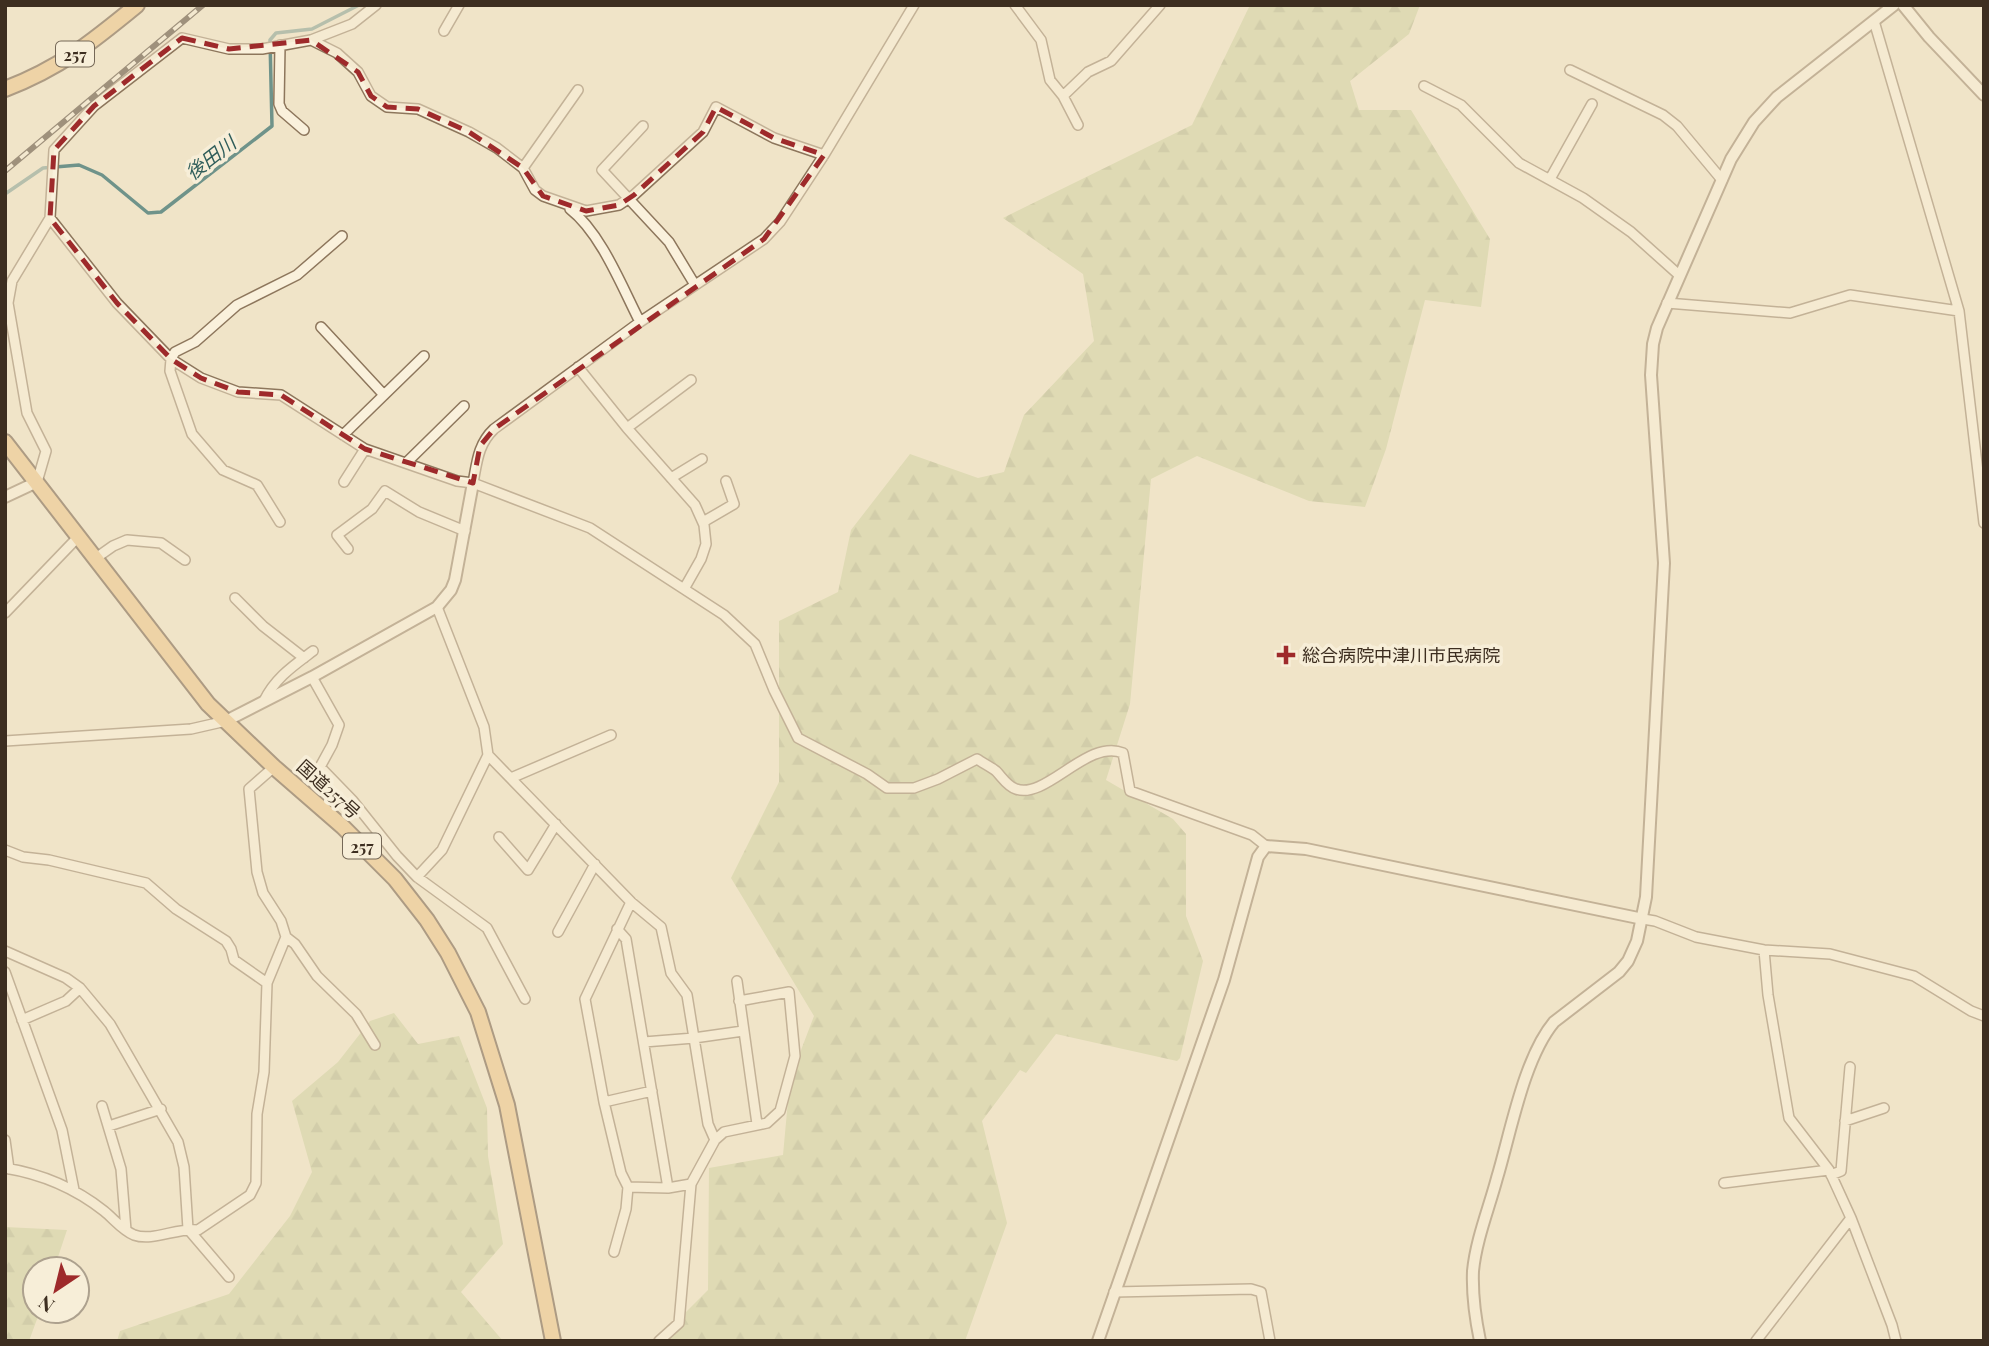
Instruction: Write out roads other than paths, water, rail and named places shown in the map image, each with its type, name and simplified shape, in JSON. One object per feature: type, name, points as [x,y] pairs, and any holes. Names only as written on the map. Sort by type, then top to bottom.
[{"type":"highway","name":"257","points":[[5,89],[37,77],[66,61],[92,43],[136,5]]},
{"type":"highway","name":"国道257号","points":[[5,442],[208,704],[274,767],[343,827],[395,879],[427,920],[448,953],[478,1012],[507,1105],[553,1341]]},
{"type":"street","points":[[5,498],[37,482],[46,451],[27,413],[7,308],[12,281],[50,218],[54,150],[94,106],[182,38],[229,49],[262,49],[311,40],[352,24],[376,5]]},
{"type":"street","points":[[444,31],[459,5]]},
{"type":"street","points":[[5,741],[191,729],[226,721],[312,677],[437,607],[451,590],[480,446],[484,438],[578,367],[764,239],[780,222],[824,155],[914,5]]},
{"type":"street","points":[[1015,5],[1041,40],[1050,80],[1063,96],[1078,125]]},
{"type":"street","points":[[1063,96],[1088,72],[1111,61],[1160,5]]},
{"type":"street","points":[[1480,1341],[1473,1308],[1474,1268],[1490,1203],[1533,1058],[1554,1022],[1619,972],[1628,961],[1643,919],[1664,564],[1651,375],[1653,344],[1679,275],[1742,141],[1777,97],[1894,5]]},
{"type":"street","points":[[1903,5],[1984,95]]},
{"type":"street","points":[[1874,21],[1959,311],[1984,523]]},
{"type":"street","points":[[311,40],[337,53],[358,72],[372,96],[387,107],[418,109],[469,132],[498,148],[523,168],[535,190],[543,196],[586,211],[619,205],[627,199],[704,132],[716,107],[774,138],[824,155]]},
{"type":"street","points":[[279,45],[279,104],[282,111],[304,130]]},
{"type":"street","points":[[1570,70],[1663,115],[1677,126],[1722,180]]},
{"type":"street","points":[[1424,86],[1461,105],[1519,163],[1583,198],[1631,232],[1679,275]]},
{"type":"street","points":[[523,168],[578,90]]},
{"type":"street","points":[[1550,179],[1592,104]]},
{"type":"street","points":[[643,127],[602,170],[669,242],[695,285]]},
{"type":"street","points":[[565,205],[580,216],[591,232],[617,274],[640,323]]},
{"type":"street","points":[[50,218],[117,303],[172,359],[201,378],[238,392],[281,395],[365,449],[457,481],[473,483],[590,528],[724,615],[755,644],[798,738],[867,774],[887,788],[914,788],[977,760],[997,772],[1017,790],[1029,789],[1045,783],[1097,752],[1115,750],[1123,753],[1130,790],[1252,835],[1266,846],[1306,849],[1655,921],[1696,937],[1764,950],[1830,954],[1914,976],[1970,1011],[1984,1016]]},
{"type":"street","points":[[280,522],[257,485],[223,470],[192,434],[170,370],[172,359],[175,352],[195,342],[237,305],[297,275],[342,236]]},
{"type":"street","points":[[1667,303],[1790,313],[1850,295],[1959,311]]},
{"type":"street","points":[[321,327],[384,395]]},
{"type":"street","points":[[343,435],[424,356]]},
{"type":"street","points":[[578,367],[695,505],[703,523],[706,544],[684,589]]},
{"type":"street","points":[[627,428],[691,380]]},
{"type":"street","points":[[405,463],[464,406]]},
{"type":"street","points":[[344,482],[365,449]]},
{"type":"street","points":[[671,478],[702,459]]},
{"type":"street","points":[[703,523],[734,505],[726,481]]},
{"type":"street","points":[[348,549],[338,535],[372,509],[385,491],[419,512],[465,531]]},
{"type":"street","points":[[5,613],[79,536]]},
{"type":"street","points":[[96,558],[127,540],[161,543],[185,559]]},
{"type":"street","points":[[234,598],[263,626],[304,658]]},
{"type":"street","points":[[417,877],[442,850],[488,755],[484,727],[437,607]]},
{"type":"street","points":[[264,701],[282,674],[313,651]]},
{"type":"street","points":[[312,677],[339,725],[320,767],[353,801],[417,877],[487,928],[525,999]]},
{"type":"street","points":[[511,778],[611,735]]},
{"type":"street","points":[[488,755],[631,902],[661,927],[671,973],[687,995],[708,1124],[715,1140]]},
{"type":"street","points":[[274,767],[249,789],[257,872],[263,893],[281,921],[286,937],[295,944],[317,976],[356,1014],[375,1045]]},
{"type":"street","points":[[499,837],[528,870],[556,824]]},
{"type":"street","points":[[1098,1341],[1224,980],[1258,857],[1266,846]]},
{"type":"street","points":[[5,850],[23,857],[49,860],[146,883],[176,909],[226,941],[234,960],[267,983]]},
{"type":"street","points":[[558,932],[595,864]]},
{"type":"street","points":[[614,1252],[626,1209],[628,1187],[621,1173],[604,1102],[585,999],[631,902]]},
{"type":"street","points":[[617,929],[626,939],[668,1188]]},
{"type":"street","points":[[5,1140],[7,1169],[43,1178],[74,1190],[136,1236],[198,1230],[250,1195],[256,1182],[257,1114],[264,1072],[267,983],[286,937]]},
{"type":"street","points":[[1764,950],[1768,995],[1789,1118],[1830,1173],[1851,1218],[1896,1341]]},
{"type":"street","points":[[5,951],[66,978],[80,988],[110,1024],[178,1142],[184,1167],[188,1229],[229,1277]]},
{"type":"street","points":[[5,972],[62,1130],[74,1190]]},
{"type":"street","points":[[737,981],[757,1124]]},
{"type":"street","points":[[22,1020],[66,1001],[80,988]]},
{"type":"street","points":[[659,1341],[679,1323],[691,1184],[715,1140],[724,1132],[767,1123],[780,1111],[795,1056],[789,992],[739,1001]]},
{"type":"street","points":[[644,1042],[743,1031]]},
{"type":"street","points":[[1724,1183],[1841,1171],[1850,1067]]},
{"type":"street","points":[[604,1102],[652,1091]]},
{"type":"street","points":[[102,1106],[121,1169],[126,1230]]},
{"type":"street","points":[[1846,1121],[1884,1108]]},
{"type":"street","points":[[108,1126],[161,1110]]},
{"type":"street","points":[[628,1187],[668,1188],[691,1184]]},
{"type":"street","points":[[1756,1341],[1851,1218]]},
{"type":"street","points":[[1114,1292],[1251,1289],[1261,1292],[1270,1341]]},
{"type":"waterway","name":"後田川","points":[[5,194],[43,168],[79,165],[102,175],[148,213],[161,212],[272,126],[270,40],[276,33],[312,29],[359,5]]},
{"type":"railway","points":[[5,171],[203,5]]},
{"type":"place","name":"総合病院中津川市民病院","points":[[1286,655]]}]
